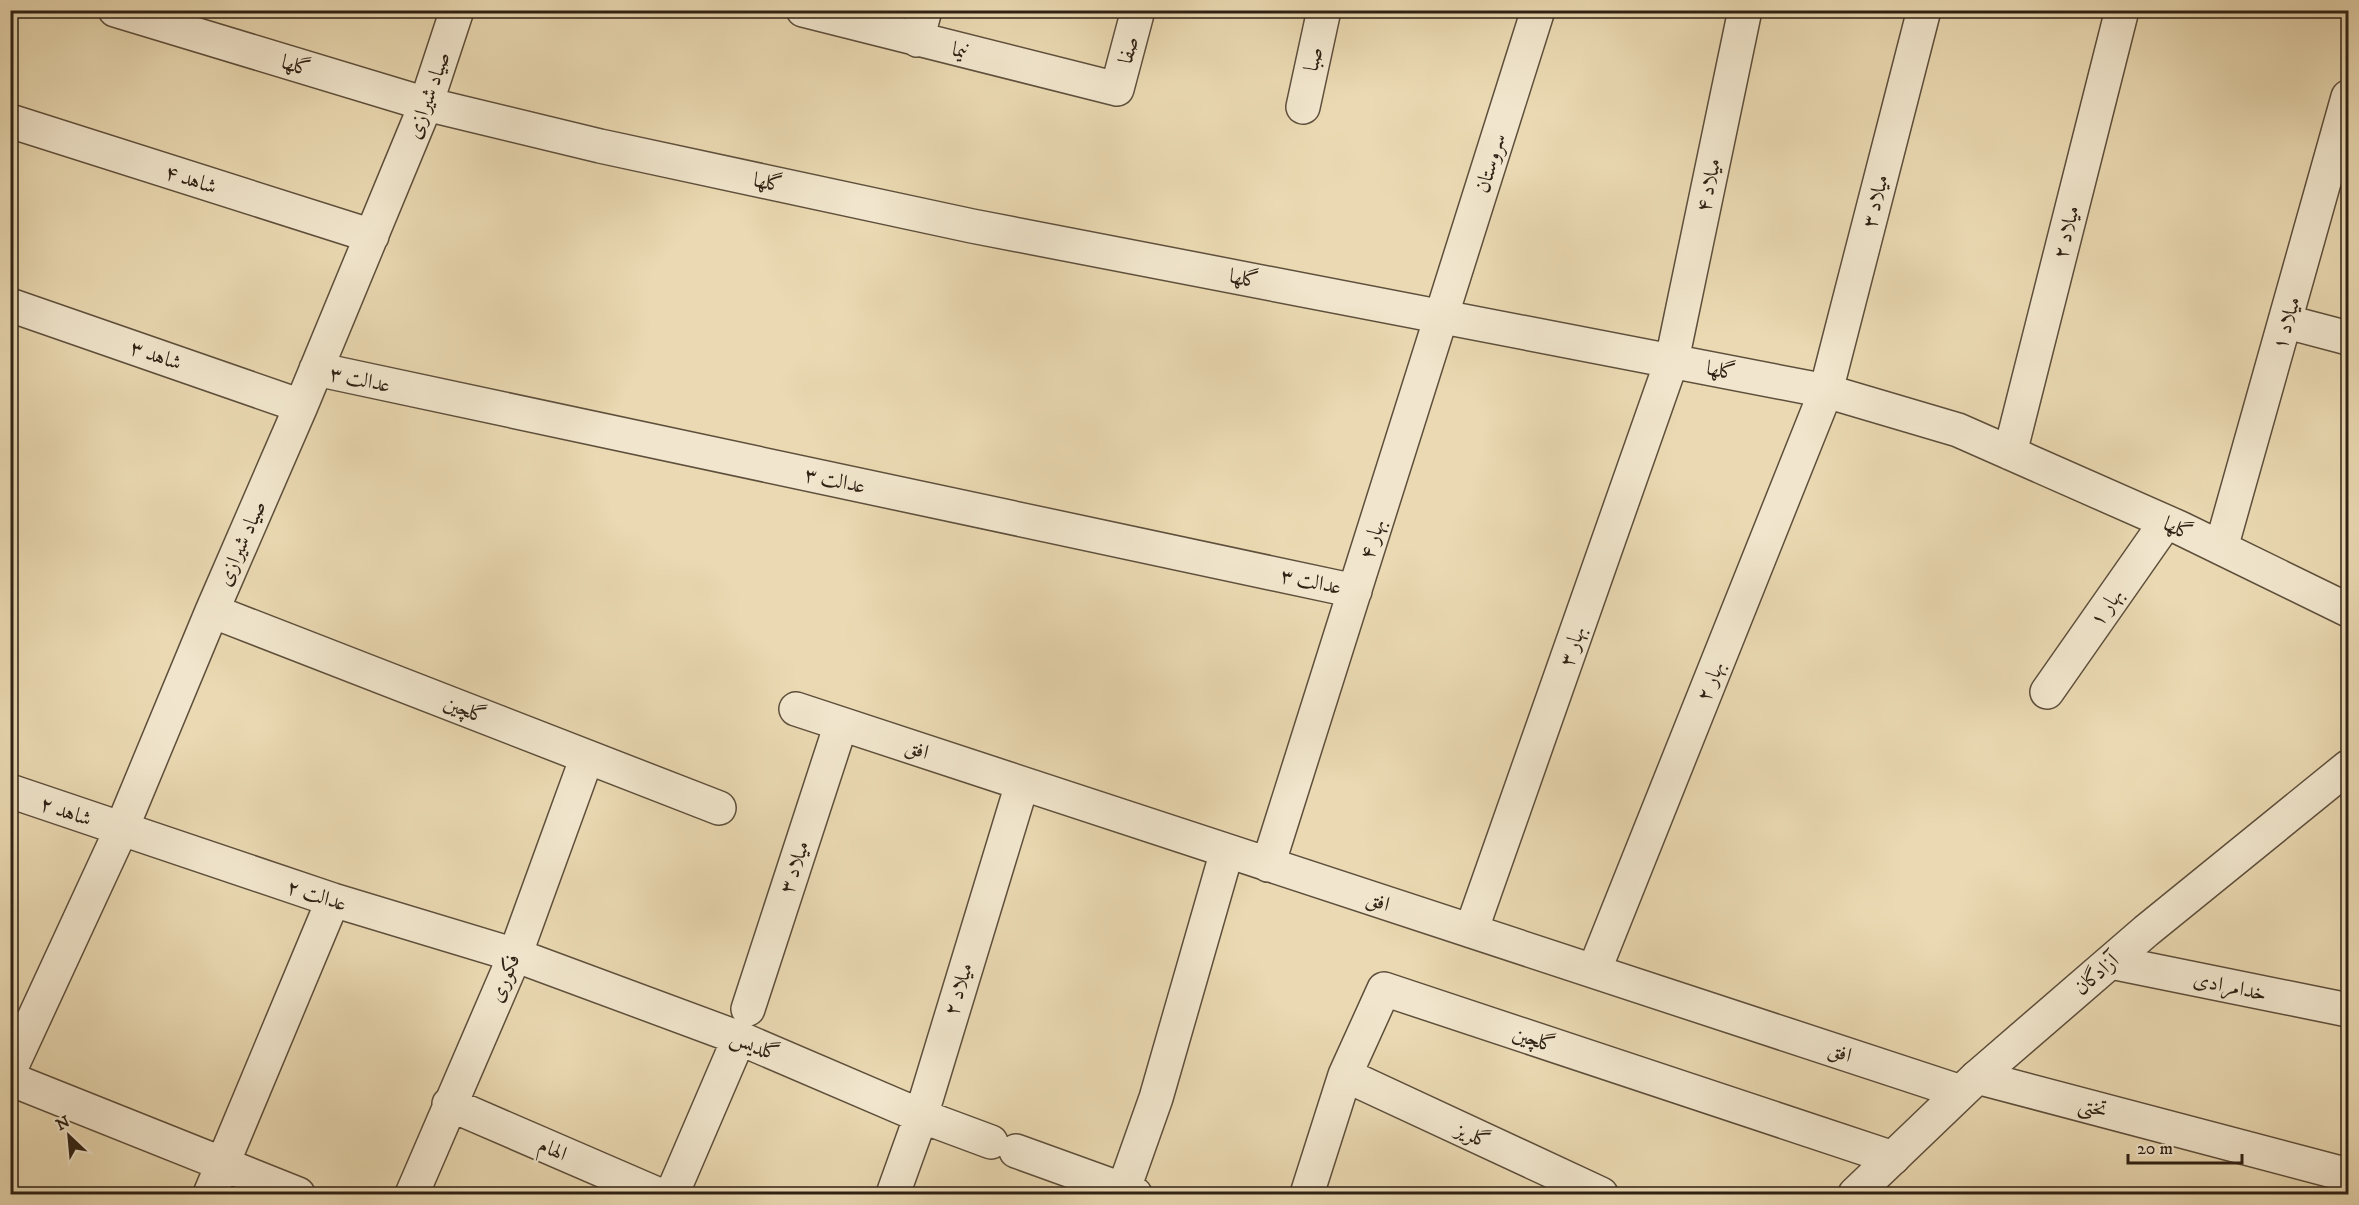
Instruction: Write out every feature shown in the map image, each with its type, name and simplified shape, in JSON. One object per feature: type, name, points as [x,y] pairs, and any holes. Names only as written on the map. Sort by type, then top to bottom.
[{"type":"street","name":"گلها","points":[[115,10],[426,104],[600,146],[960,224],[1826,391],[1958,430],[2166,522],[2349,610]]},
{"type":"street","name":"صیاد شیرازی","points":[[10,1070],[121,830],[212,611],[301,406],[426,104],[457,10]]},
{"type":"street","name":"نیما","points":[[803,10],[921,25],[1117,89]]},
{"type":"street","name":"صفا","points":[[1117,89],[1138,10]]},
{"type":"street","name":"صبا","points":[[1303,107],[1324,10]]},
{"type":"street","name":"سروستان","points":[[1442,316],[1538,10]]},
{"type":"street","name":"میلاد ۴","points":[[1672,360],[1745,10]]},
{"type":"street","name":"میلاد ۳","points":[[1826,391],[1924,10]]},
{"type":"street","name":"میلاد ۲","points":[[2010,453],[2122,10]]},
{"type":"street","name":"میلاد ۱","points":[[2221,548],[2287,322],[2348,98]]},
{"type":"street","name":"شاهد ۴","points":[[10,122],[372,236]]},
{"type":"street","name":"شاهد ۳","points":[[10,305],[301,406]]},
{"type":"street","name":"بهار ۴","points":[[1268,865],[1442,316]]},
{"type":"street","points":[[2287,322],[2349,338]]},
{"type":"street","name":"بهار ۳","points":[[1471,931],[1672,360]]},
{"type":"street","name":"عدالت ۳","points":[[316,369],[1355,591]]},
{"type":"street","name":"بهار ۲","points":[[1594,971],[1826,391]]},
{"type":"street","name":"بهار ۱","points":[[2047,692],[2166,522]]},
{"type":"street","name":"گلچین","points":[[212,611],[719,808]]},
{"type":"street","name":"افق","points":[[796,709],[1594,971],[1969,1084]]},
{"type":"street","name":"میلاد ۳","points":[[672,1194],[744,1023],[841,724]]},
{"type":"street","name":"فکوری","points":[[412,1194],[515,955],[587,757]]},
{"type":"street","name":"آزادگان","points":[[1861,1193],[1893,1158],[1969,1084],[2111,962],[2349,767]]},
{"type":"street","name":"میلاد ۲","points":[[893,1194],[921,1116],[1022,784]]},
{"type":"street","name":"شاهد ۲","points":[[10,791],[121,830]]},
{"type":"street","name":"عدالت ۲","points":[[121,830],[333,900],[515,955]]},
{"type":"street","points":[[1126,1193],[1156,1098],[1227,851]]},
{"type":"street","points":[[210,1194],[333,900]]},
{"type":"street","name":"گلدیس","points":[[515,955],[744,1023],[921,1116],[1126,1193]]},
{"type":"street","name":"خدامرادی","points":[[2111,962],[2349,1010]]},
{"type":"street","name":"گلچین","points":[[1307,1194],[1345,1075],[1384,989],[1893,1158]]},
{"type":"street","name":"گلریز","points":[[1345,1075],[1601,1194]]},
{"type":"street","points":[[10,1079],[298,1194]]},
{"type":"street","name":"تختی","points":[[1969,1084],[2349,1175]]},
{"type":"street","name":"الهام","points":[[449,1104],[657,1194]]}]
